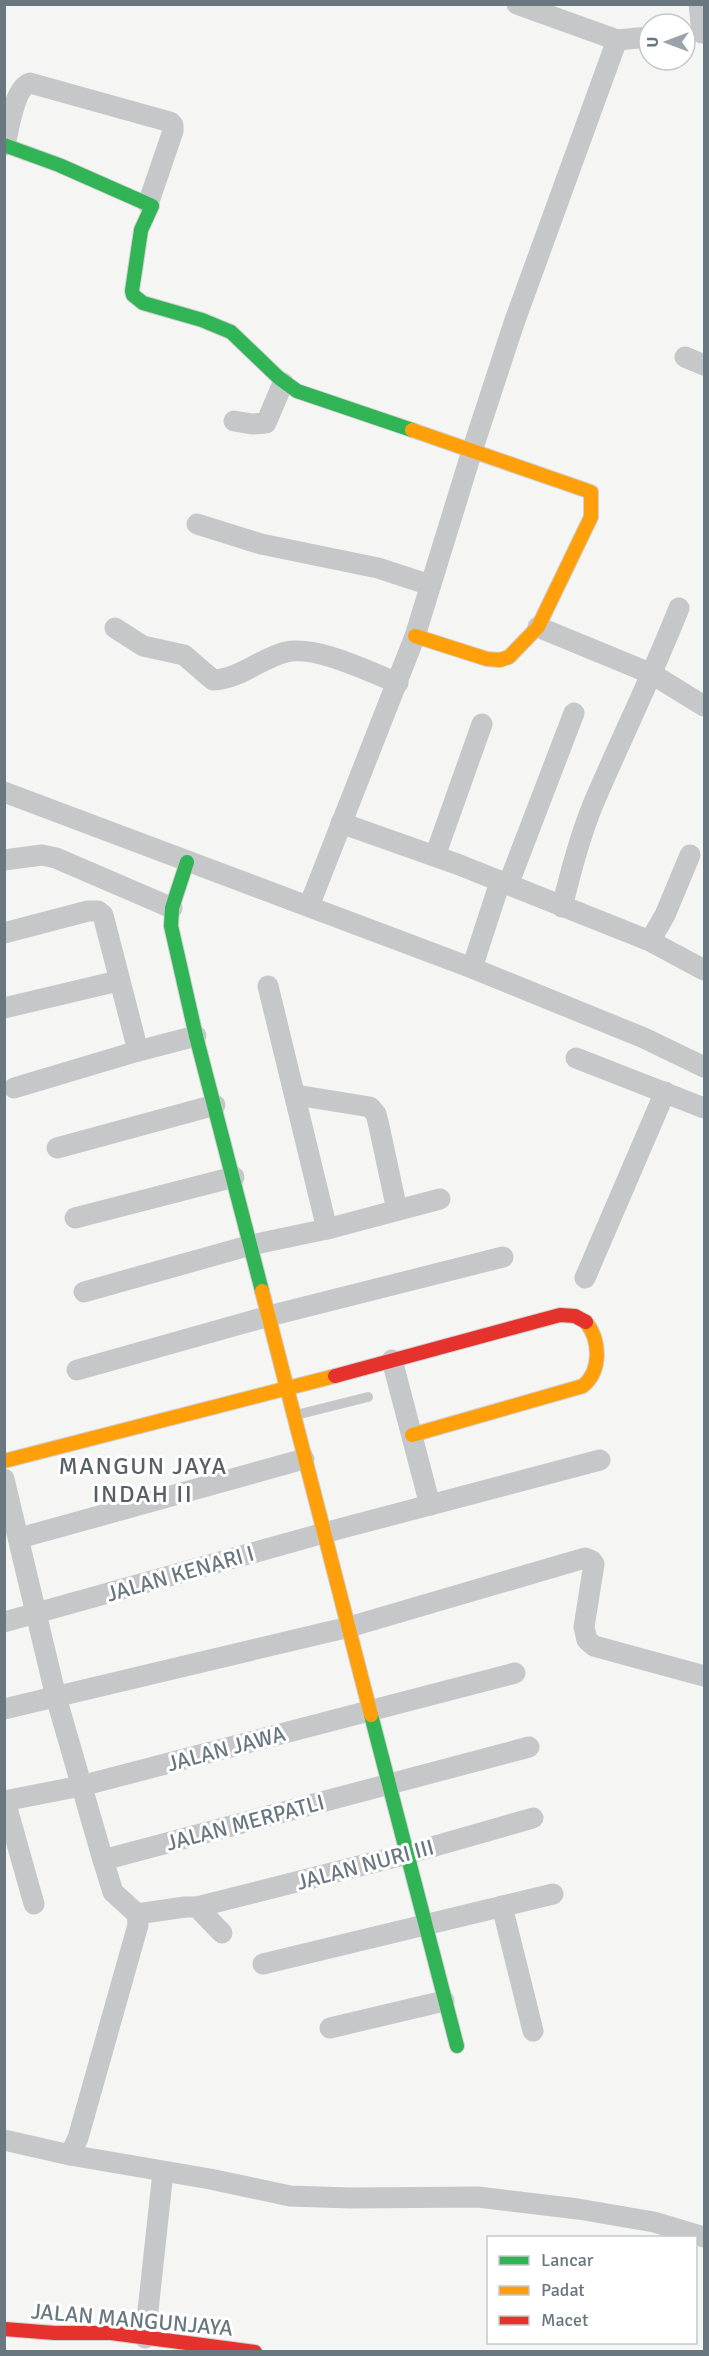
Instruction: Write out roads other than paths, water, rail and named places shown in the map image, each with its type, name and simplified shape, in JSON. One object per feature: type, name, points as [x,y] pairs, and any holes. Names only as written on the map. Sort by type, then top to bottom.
[{"type":"street","points":[[517,4],[617,39],[637,38]]},
{"type":"street","points":[[697,34],[699,4]]},
{"type":"street","points":[[309,906],[415,636],[514,323],[617,39]]},
{"type":"street","points":[[148,204],[173,131],[173,125],[170,122],[30,83],[25,85],[18,95],[5,145],[59,165],[152,206],[141,230],[132,291],[133,296],[142,303],[230,331],[246,344],[283,383],[297,391],[591,492],[591,517],[538,627],[509,657],[500,660],[487,659],[415,636]]},
{"type":"street","points":[[234,421],[252,424],[266,423],[283,383]]},
{"type":"street","points":[[197,524],[261,544],[378,568],[430,585]]},
{"type":"street","points":[[562,907],[576,853],[594,803],[679,608]]},
{"type":"street","points":[[538,627],[652,674],[705,706]]},
{"type":"street","points":[[115,628],[143,646],[184,655],[213,680],[225,680],[287,652],[327,655],[398,683]]},
{"type":"street","points":[[472,968],[574,713]]},
{"type":"street","points":[[435,856],[482,724]]},
{"type":"street","points":[[4,792],[472,968],[644,1038],[705,1067]]},
{"type":"street","points":[[341,823],[435,856],[650,941],[704,968]]},
{"type":"street","points":[[4,860],[42,855],[56,858],[172,908]]},
{"type":"street","points":[[650,941],[665,915],[690,855]]},
{"type":"street","points":[[187,862],[172,908],[171,926],[196,1036],[444,2001],[458,2046]]},
{"type":"street","points":[[4,933],[98,911],[103,915],[118,981],[138,1051]]},
{"type":"street","points":[[4,1008],[118,981]]},
{"type":"street","points":[[268,986],[327,1229]]},
{"type":"street","points":[[14,1088],[196,1036]]},
{"type":"street","points":[[576,1058],[705,1108]]},
{"type":"street","points":[[585,1278],[665,1092]]},
{"type":"street","points":[[296,1095],[370,1107],[376,1114],[398,1210]]},
{"type":"street","points":[[57,1148],[215,1105]]},
{"type":"street","points":[[75,1218],[234,1177]]},
{"type":"street","points":[[84,1292],[251,1245],[327,1229],[440,1199]]},
{"type":"street","points":[[76,1370],[269,1316],[502,1257]]},
{"type":"street","points":[[4,1461],[286,1389],[560,1315],[574,1315],[585,1320],[592,1334],[597,1355],[595,1371],[583,1386],[411,1435]]},
{"type":"street","points":[[392,1360],[430,1505]]},
{"type":"street","points":[[20,1538],[304,1459]]},
{"type":"street","name":"JALAN KENARI I","points":[[4,1622],[324,1533],[600,1460]]},
{"type":"street","points":[[4,1479],[20,1538],[56,1697],[103,1860],[113,1892],[137,1914],[138,1925],[111,2023],[78,2138],[70,2155]]},
{"type":"street","points":[[4,1709],[349,1627],[585,1558],[594,1564],[584,1627],[587,1641],[594,1646],[705,1676]]},
{"type":"street","name":"JALAN JAWA","points":[[5,1801],[81,1786],[515,1673]]},
{"type":"street","name":"JALAN MERPATLI","points":[[103,1860],[529,1747]]},
{"type":"street","points":[[5,1801],[34,1904]]},
{"type":"street","name":"JALAN NURI III","points":[[137,1914],[197,1907],[406,1854],[533,1818]]},
{"type":"street","points":[[263,1964],[554,1894]]},
{"type":"street","points":[[502,1906],[532,2031]]},
{"type":"street","points":[[197,1907],[222,1933]]},
{"type":"street","points":[[330,2028],[444,2001]]},
{"type":"street","points":[[4,2140],[70,2155],[290,2196],[478,2197],[578,2209],[654,2222],[705,2237]]},
{"type":"street","points":[[145,2338],[163,2172]]},
{"type":"street","name":"JALAN MANGUNJAYA","points":[[4,2329],[55,2333],[111,2333],[255,2352]]},
{"type":"lane","points":[[293,1416],[368,1397]]},
{"type":"district","name":"MANGUN JAYA INDAH II","points":[[143,1480]]}]
